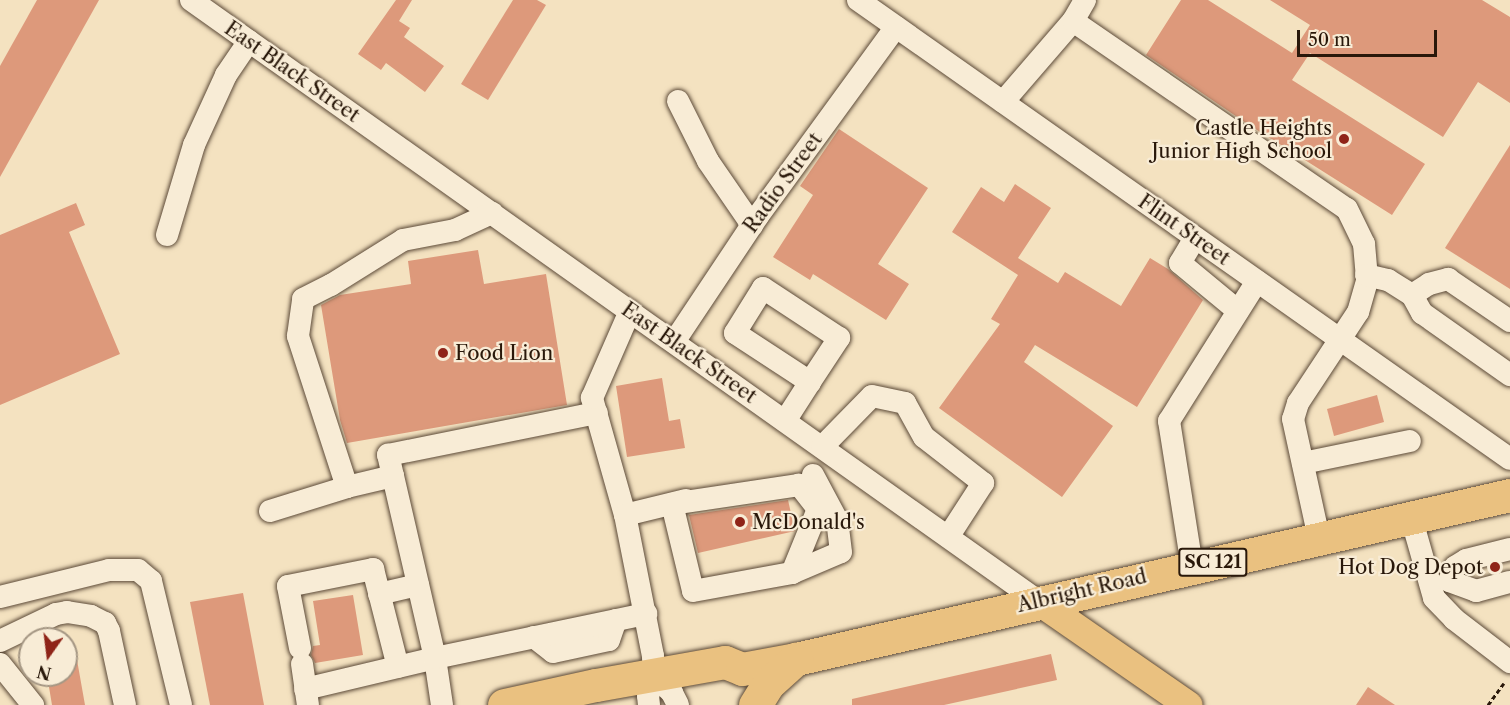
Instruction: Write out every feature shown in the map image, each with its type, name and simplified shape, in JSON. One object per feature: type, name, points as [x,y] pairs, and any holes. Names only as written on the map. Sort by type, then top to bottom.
[{"type":"highway","name":"Albright Road","points":[[660,695],[725,662],[742,669],[796,659],[1038,601],[1510,495]]},
{"type":"highway","points":[[755,705],[768,684],[796,659]]},
{"type":"highway","points":[[504,705],[539,701],[596,685],[660,695]]},
{"type":"highway","points":[[597,705],[660,695]]},
{"type":"main road","name":"East Black Street","points":[[1038,601],[1188,705]]},
{"type":"street","name":"East Black Street","points":[[191,0],[1038,601]]},
{"type":"street","name":"Flint Street","points":[[858,0],[1510,459]]},
{"type":"street","points":[[1003,102],[1073,21],[1085,0]]},
{"type":"street","points":[[1073,21],[1347,209],[1364,244],[1366,275],[1358,312],[1298,403],[1293,419],[1319,538]]},
{"type":"street","name":"Radio Street","points":[[674,342],[752,225],[897,27]]},
{"type":"street","points":[[167,235],[194,145],[226,75],[249,41]]},
{"type":"street","points":[[678,101],[708,161],[752,225]]},
{"type":"street","points":[[347,488],[298,336],[303,299],[331,285],[404,240],[455,230],[492,213]]},
{"type":"street","points":[[1195,238],[1180,264],[1238,311]]},
{"type":"street","points":[[1366,275],[1388,280],[1412,295],[1422,313],[1510,375]]},
{"type":"street","points":[[1412,295],[1429,284],[1448,279],[1510,321]]},
{"type":"street","points":[[1192,566],[1169,421],[1257,281]]},
{"type":"street","points":[[785,421],[839,338],[763,288],[735,333],[810,382]]},
{"type":"street","points":[[630,311],[592,398],[625,515],[660,695]]},
{"type":"street","points":[[813,475],[828,451],[872,396],[905,403],[924,437],[983,483],[948,537]]},
{"type":"street","points":[[442,705],[435,658],[388,455],[597,413]]},
{"type":"street","points":[[1303,463],[1410,441]]},
{"type":"street","points":[[625,515],[792,470],[813,475],[837,520],[841,552],[792,573],[693,591],[672,504]]},
{"type":"street","points":[[270,511],[393,476]]},
{"type":"street","points":[[672,504],[799,485],[818,509],[792,573]]},
{"type":"street","points":[[1411,517],[1440,584]]},
{"type":"street","points":[[1508,673],[1434,598],[1440,584],[1455,567],[1466,560],[1510,549]]},
{"type":"street","points":[[398,667],[373,569],[288,586],[306,697],[398,667],[646,614]]},
{"type":"street","points":[[0,597],[110,570],[138,570],[151,581],[181,705]]},
{"type":"street","points":[[1440,584],[1476,591],[1510,582]]},
{"type":"street","points":[[379,594],[418,585]]},
{"type":"street","points":[[0,641],[56,614],[67,612],[91,616],[105,623],[109,631],[124,705]]},
{"type":"street","points":[[0,664],[33,705]]},
{"type":"path","points":[[1488,705],[1508,673]]},
{"type":"building","points":[[37,0],[99,0],[0,177],[0,66]]},
{"type":"building","points":[[396,0],[412,0],[399,21],[410,28],[404,37],[444,66],[425,92],[386,63],[381,70],[358,54]]},
{"type":"building","points":[[513,0],[537,0],[546,5],[488,100],[461,84]]},
{"type":"building","points":[[1181,0],[1208,0],[1292,53],[1310,25],[1270,0],[1482,0],[1510,17],[1510,103],[1478,82],[1443,137],[1310,53],[1292,80],[1425,164],[1392,215],[1246,123],[1146,55]]},
{"type":"building","points":[[839,129],[928,188],[878,264],[909,284],[886,320],[813,274],[810,280],[773,257],[813,195],[800,186]]},
{"type":"building","points":[[1510,145],[1510,289],[1445,248]]},
{"type":"building","points":[[1015,184],[1051,208],[1018,258],[1058,283],[1065,272],[1121,306],[1150,258],[1168,269],[1203,300],[1137,407],[1035,345],[1024,362],[1113,426],[1062,497],[939,408],[1000,324],[991,319],[1018,275],[952,232],[981,187],[1004,202]]},
{"type":"building","points":[[76,203],[85,225],[69,232],[120,354],[0,405],[0,235]]},
{"type":"building","name":"Food Lion","points":[[478,250],[484,284],[546,274],[567,405],[347,443],[340,420],[321,305],[340,295],[411,284],[408,261]]},
{"type":"building","points":[[662,378],[669,421],[680,419],[685,448],[627,457],[616,386]]},
{"type":"building","points":[[1377,395],[1384,422],[1334,436],[1327,409]]},
{"type":"building","name":"McDonald's","points":[[788,500],[795,531],[698,553],[689,515]]},
{"type":"building","points":[[243,593],[264,705],[210,705],[190,602]]},
{"type":"building","points":[[353,595],[363,655],[315,663],[311,655],[313,646],[320,645],[313,601]]},
{"type":"building","points":[[1051,654],[1057,680],[944,705],[852,705],[852,699]]},
{"type":"building","points":[[78,666],[85,705],[52,705],[49,687],[78,687]]},
{"type":"building","points":[[1368,687],[1395,705],[1356,705]]},
{"type":"place","name":"Castle Heights Junior High School","points":[[1344,139]]},
{"type":"place","name":"Food Lion","points":[[443,353]]},
{"type":"place","name":"McDonald's","points":[[740,522]]},
{"type":"place","name":"Hot Dog Depot","points":[[1495,567]]}]
